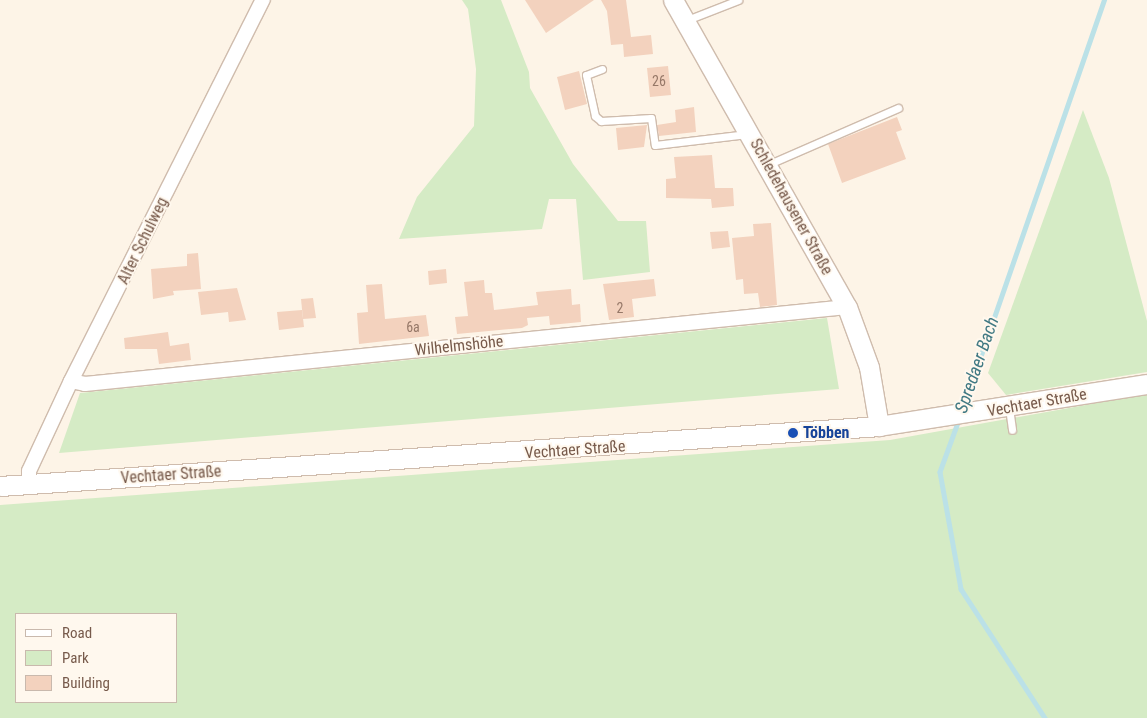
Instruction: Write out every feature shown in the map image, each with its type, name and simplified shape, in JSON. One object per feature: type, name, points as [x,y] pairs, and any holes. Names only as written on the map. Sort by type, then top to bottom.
[{"type":"main road","name":"Schledehausener Straße","points":[[674,0],[681,22],[749,133],[846,307],[869,366],[879,426]]},
{"type":"main road","name":"Vechtaer Straße","points":[[0,486],[879,426],[932,420],[1147,384]]},
{"type":"street","name":"Alter Schulweg","points":[[29,484],[29,471],[71,382],[264,0]]},
{"type":"street","name":"Wilhelmshöhe","points":[[71,382],[85,384],[846,307]]},
{"type":"lane","points":[[681,22],[738,0]]},
{"type":"lane","points":[[602,69],[586,75],[595,116],[601,121],[651,118],[655,145],[749,133]]},
{"type":"lane","points":[[767,166],[898,108]]},
{"type":"lane","points":[[1010,415],[1012,430]]},
{"type":"green space","points":[[462,0],[501,0],[529,72],[530,88],[573,164],[618,221],[646,221],[650,272],[583,280],[576,199],[549,199],[542,229],[399,239],[417,197],[474,126],[476,69],[468,9]]},
{"type":"green space","points":[[1083,110],[1109,178],[1147,321],[1147,372],[1006,395],[988,373]]},
{"type":"green space","points":[[827,318],[839,389],[59,453],[80,393]]},
{"type":"green space","points":[[1147,394],[1147,718],[0,718],[0,505],[890,440]]},
{"type":"building","points":[[525,0],[594,0],[546,33]]},
{"type":"building","points":[[601,0],[626,0],[631,37],[651,35],[653,54],[624,57],[623,44],[611,45],[607,11]]},
{"type":"building","points":[[668,66],[671,95],[650,97],[647,68]]},
{"type":"building","points":[[579,71],[587,104],[565,110],[557,77]]},
{"type":"building","points":[[694,107],[696,132],[659,136],[657,125],[676,122],[675,110]]},
{"type":"building","points":[[897,117],[902,130],[896,132],[906,159],[842,183],[828,144]]},
{"type":"building","points":[[647,125],[644,147],[618,150],[616,128]]},
{"type":"building","points":[[712,155],[715,188],[733,188],[734,206],[712,208],[711,199],[666,198],[666,179],[676,178],[674,157]]},
{"type":"building","points":[[771,223],[777,305],[760,307],[758,293],[744,294],[743,279],[736,280],[732,238],[754,236],[753,224]]},
{"type":"building","points":[[728,231],[730,247],[712,249],[710,232]]},
{"type":"building","points":[[198,253],[201,289],[173,291],[174,295],[153,299],[151,269],[187,266],[187,254]]},
{"type":"building","points":[[446,269],[447,283],[429,285],[428,271]]},
{"type":"building","points":[[654,279],[656,296],[632,299],[634,317],[609,320],[603,284]]},
{"type":"building","points":[[484,280],[485,293],[492,293],[494,310],[538,305],[536,292],[571,289],[572,305],[580,304],[581,322],[550,325],[549,316],[527,318],[528,325],[522,328],[457,334],[455,317],[468,316],[464,282]]},
{"type":"building","points":[[382,284],[385,319],[426,315],[429,336],[359,344],[357,313],[368,312],[366,285]]},
{"type":"building","points":[[237,288],[246,320],[229,322],[228,312],[201,315],[198,292]]},
{"type":"building","points":[[313,298],[316,318],[303,319],[301,299]]},
{"type":"building","points":[[302,310],[304,327],[279,330],[277,312]]},
{"type":"building","points":[[168,332],[170,346],[189,343],[191,360],[159,364],[157,349],[125,349],[124,338]]},
{"type":"waterway","name":"Spredaer Bach","points":[[963,407],[1104,0]]},
{"type":"waterway","name":"Spredaer Bach","points":[[959,420],[940,472],[961,589],[1045,718]]},
{"type":"place","name":"Többen","points":[[793,433]]}]
